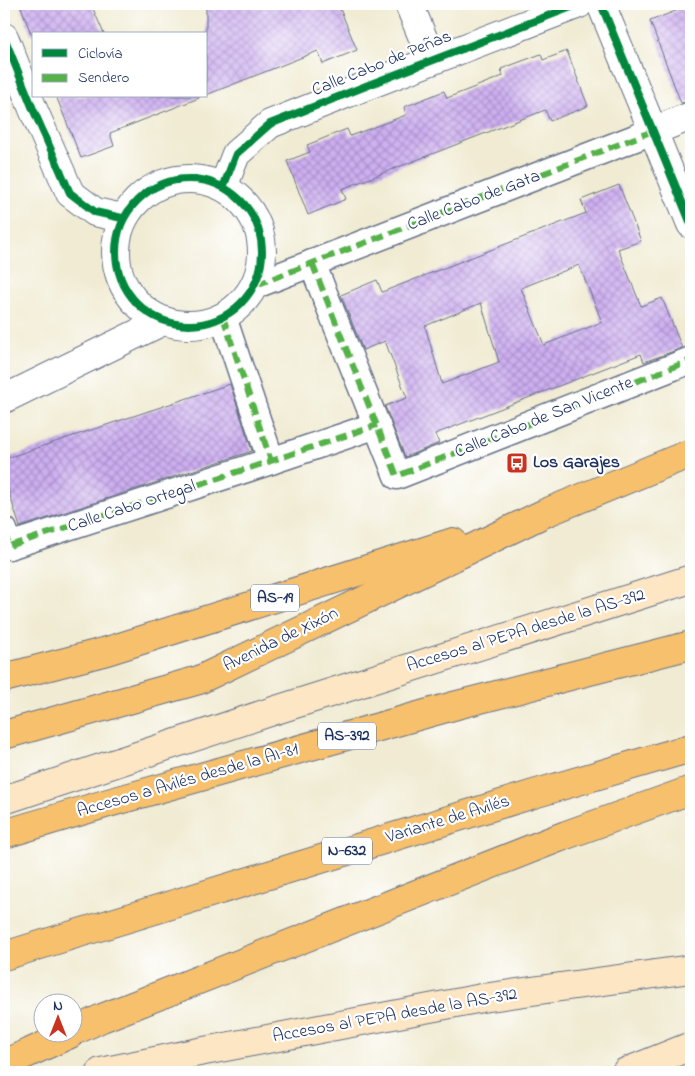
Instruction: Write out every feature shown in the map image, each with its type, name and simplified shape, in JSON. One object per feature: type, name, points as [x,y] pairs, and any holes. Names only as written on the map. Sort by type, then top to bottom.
[{"type":"main road","name":"Avenida de Xixón","points":[[4,735],[199,680],[545,513],[691,453]]},
{"type":"main road","name":"Avenida de Xixón","points":[[4,678],[107,651],[545,513]]},
{"type":"main road","name":"Accesos al PEPA desde la AS-392","points":[[4,800],[276,710],[691,579]]},
{"type":"main road","name":"Accesos a Avilés desde la AI-81","points":[[4,834],[457,705],[691,645]]},
{"type":"main road","name":"Accesos al PEPA desde la AS-392","points":[[4,785],[276,710]]},
{"type":"main road","name":"Variante de Avilés","points":[[4,956],[537,793],[691,748]]},
{"type":"main road","points":[[82,1028],[566,835],[691,790]]},
{"type":"main road","name":"Accesos al PEPA desde la AS-392","points":[[101,1072],[482,998],[691,969]]},
{"type":"main road","points":[[4,1064],[47,1044]]},
{"type":"main road","points":[[626,1072],[691,1046]]},
{"type":"street","points":[[410,4],[432,60]]},
{"type":"street","name":"Calle Cabo de Peñas","points":[[224,185],[236,154],[270,124],[579,4]]},
{"type":"street","points":[[601,4],[691,224]]},
{"type":"street","points":[[4,37],[70,193],[95,212],[122,218]]},
{"type":"street","name":"Calle Cabo de Gata","points":[[256,285],[691,116]]},
{"type":"street","points":[[188,176],[224,185],[255,215],[264,254],[256,285],[239,307],[214,322],[187,326],[163,321],[138,305],[122,283],[114,250],[122,218],[149,188],[188,176]]},
{"type":"street","points":[[312,263],[377,425]]},
{"type":"street","points":[[222,316],[271,461]]},
{"type":"street","points":[[4,399],[163,321]]},
{"type":"street","name":"Calle Cabo de San Vicente","points":[[377,425],[397,476],[691,360]]},
{"type":"street","name":"Calle Cabo Ortegal","points":[[4,530],[9,546],[377,425]]},
{"type":"building","points":[[20,4],[91,4],[103,32],[32,32],[31,34]]},
{"type":"building","points":[[206,4],[338,4],[357,50],[323,64],[318,51],[208,94],[208,32],[206,32]]},
{"type":"building","points":[[691,5],[691,101],[681,103],[650,21]]},
{"type":"building","points":[[567,51],[588,106],[550,121],[545,110],[342,189],[346,199],[308,215],[287,161],[310,152],[307,145],[347,129],[350,136],[406,115],[404,107],[444,91],[447,98],[503,76],[501,69],[541,54],[543,60]]},
{"type":"building","points":[[57,98],[199,98],[110,133],[114,146],[81,158]]},
{"type":"building","points":[[619,185],[641,241],[618,249],[641,306],[662,298],[682,348],[644,362],[641,354],[435,434],[439,443],[405,457],[385,406],[407,398],[385,341],[363,350],[341,295],[377,280],[382,292],[586,213],[581,200]],"holes":[[[579,265],[602,322],[544,345],[521,288]],[[481,303],[499,362],[442,384],[425,326]]]},
{"type":"building","points":[[230,384],[252,451],[20,527],[4,477],[4,459]]},
{"type":"marked path","points":[[256,285],[653,131]]},
{"type":"marked path","points":[[312,263],[397,476],[691,360]]},
{"type":"marked path","points":[[223,317],[271,461]]},
{"type":"marked path","points":[[4,530],[9,546],[377,425]]},
{"type":"cycle path","points":[[224,185],[236,154],[270,124],[579,4]]},
{"type":"cycle path","points":[[601,4],[691,224]]},
{"type":"cycle path","points":[[4,37],[70,193],[95,212],[122,218]]},
{"type":"cycle path","points":[[189,179],[217,184],[241,200],[257,224],[262,252],[257,280],[241,304],[217,320],[189,325],[161,320],[137,304],[121,280],[116,252],[121,224],[137,200],[161,184],[189,179]]},
{"type":"place","name":"Los Garajes","points":[[517,463]]}]
